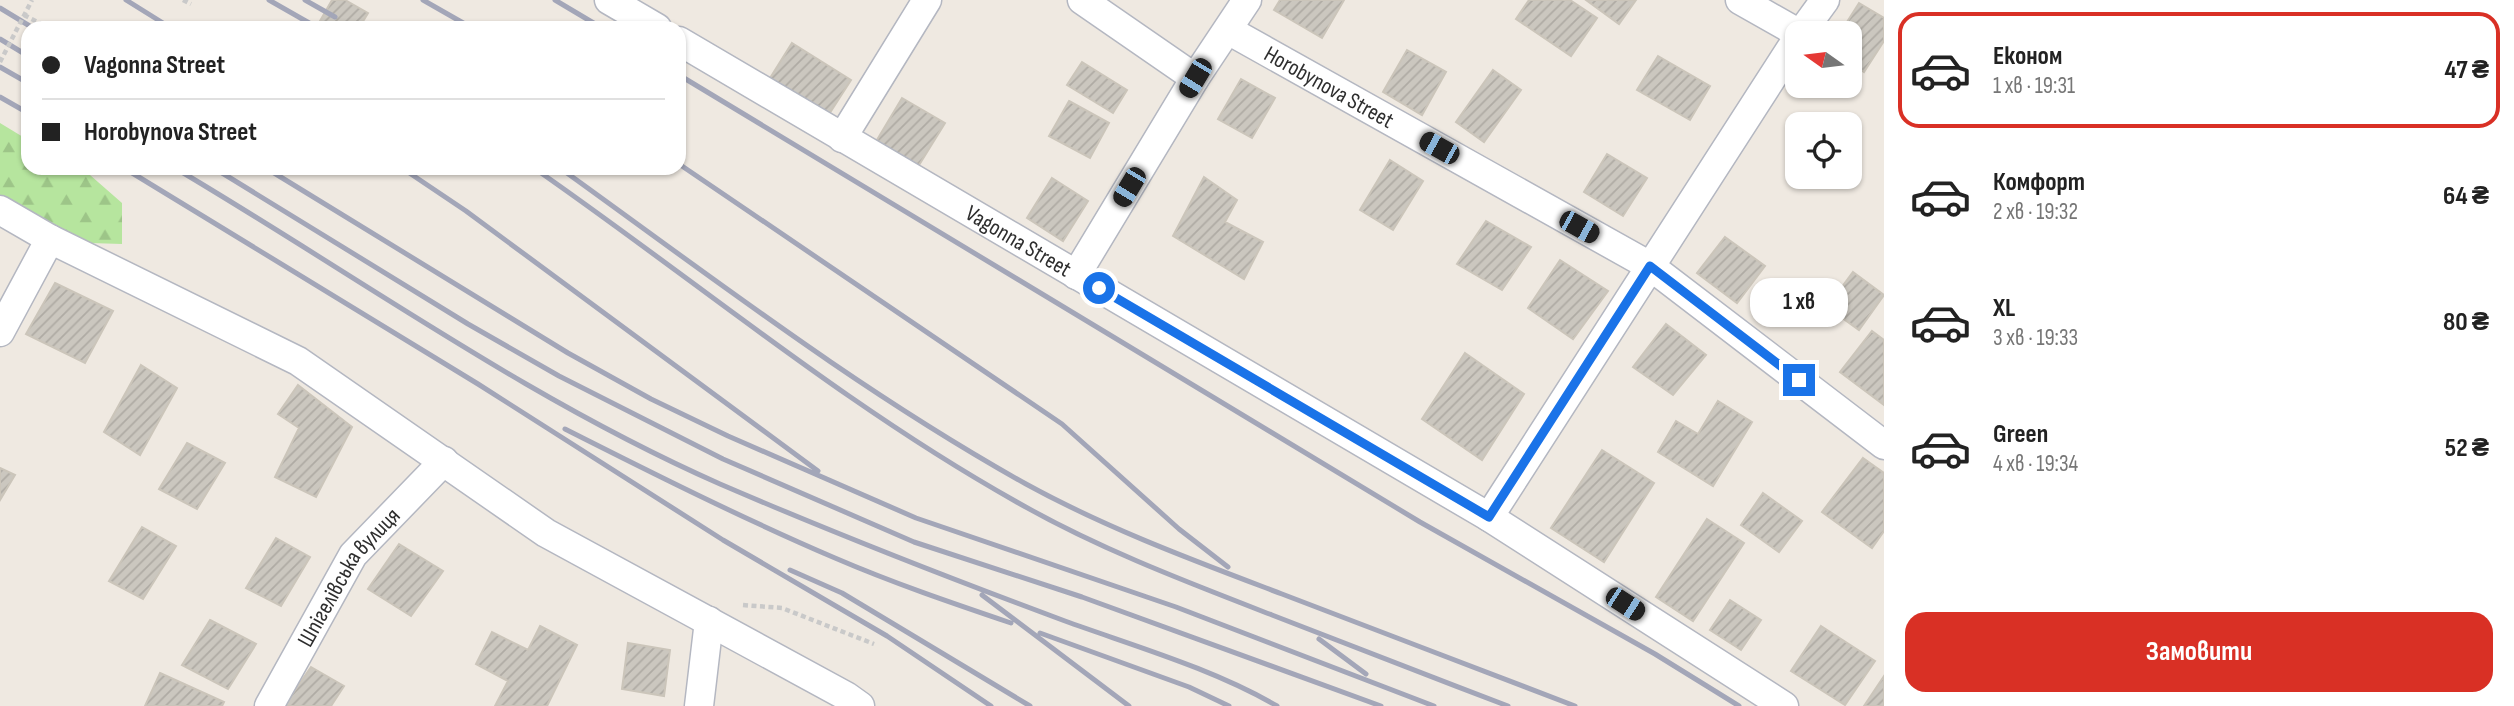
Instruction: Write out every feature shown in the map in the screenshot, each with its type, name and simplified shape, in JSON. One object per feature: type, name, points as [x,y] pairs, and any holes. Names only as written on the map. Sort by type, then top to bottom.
[{"type":"street","points":[[609,0],[645,21]]},
{"type":"street","points":[[842,138],[927,0]]},
{"type":"street","points":[[1082,0],[1195,78]]},
{"type":"street","points":[[1076,275],[1195,78],[1247,0]]},
{"type":"street","points":[[1740,0],[1785,25]]},
{"type":"street","points":[[1809,21],[1825,0]]},
{"type":"street","name":"Horobynova Street","points":[[1228,30],[1650,266],[1884,445]]},
{"type":"street","name":"Vagonna Street","points":[[686,45],[1489,517],[1784,706]]},
{"type":"street","points":[[1489,517],[1785,58]]},
{"type":"street","points":[[0,211],[50,239],[298,361],[546,533],[860,706]]},
{"type":"street","points":[[0,332],[50,239]]},
{"type":"street","name":"Шпігелівська вулиця","points":[[269,706],[353,555],[444,461]]},
{"type":"street","points":[[699,706],[709,621]]},
{"type":"path","points":[[0,62],[32,0]]},
{"type":"path","points":[[183,0],[191,4]]},
{"type":"path","points":[[24,15],[36,21]]},
{"type":"path","points":[[709,621],[731,605],[782,608],[874,644]]},
{"type":"green space","points":[[0,123],[21,136],[21,175],[90,175],[122,203],[122,244],[57,242],[0,204]]},
{"type":"building","points":[[332,0],[345,0],[368,13],[363,21],[320,21]]},
{"type":"building","points":[[1280,0],[1344,0],[1322,38],[1274,10]]},
{"type":"building","points":[[1529,0],[1570,0],[1597,18],[1571,56],[1516,19]]},
{"type":"building","points":[[1586,0],[1636,0],[1619,24]]},
{"type":"building","points":[[1859,3],[1884,18],[1884,41],[1864,72],[1862,21],[1848,21]]},
{"type":"building","points":[[792,43],[851,80],[826,119],[767,83]]},
{"type":"building","points":[[1407,50],[1446,72],[1422,115],[1383,92]]},
{"type":"building","points":[[1658,56],[1710,86],[1690,120],[1637,90]]},
{"type":"building","points":[[1082,62],[1127,90],[1113,113],[1067,85]]},
{"type":"building","points":[[1493,70],[1521,90],[1484,142],[1456,122]]},
{"type":"building","points":[[1241,79],[1275,98],[1252,138],[1218,119]]},
{"type":"building","points":[[902,98],[945,123],[916,170],[874,145]]},
{"type":"building","points":[[1069,101],[1109,123],[1090,158],[1049,136]]},
{"type":"building","points":[[1607,154],[1647,178],[1623,216],[1584,192]]},
{"type":"building","points":[[1390,160],[1423,181],[1393,230],[1360,210]]},
{"type":"building","points":[[1204,177],[1237,200],[1225,222],[1263,242],[1244,279],[1173,236]]},
{"type":"building","points":[[1052,178],[1088,201],[1063,241],[1027,218]]},
{"type":"building","points":[[1486,221],[1531,247],[1502,290],[1457,264]]},
{"type":"building","points":[[1725,237],[1765,266],[1737,303],[1697,273]]},
{"type":"building","points":[[1560,260],[1608,291],[1573,339],[1528,308]]},
{"type":"building","points":[[1853,272],[1884,295],[1859,330],[1827,307]]},
{"type":"building","points":[[55,283],[113,311],[85,363],[26,334]]},
{"type":"building","points":[[1666,324],[1706,355],[1673,395],[1633,367]]},
{"type":"building","points":[[1872,331],[1884,340],[1884,405],[1840,372]]},
{"type":"building","points":[[1465,353],[1524,394],[1482,460],[1422,419]]},
{"type":"building","points":[[141,365],[177,388],[140,455],[104,432]]},
{"type":"building","points":[[298,385],[352,427],[316,497],[275,477],[299,428],[278,414]]},
{"type":"building","points":[[1718,401],[1752,422],[1713,486],[1658,452],[1676,421],[1698,434]]},
{"type":"building","points":[[187,443],[225,463],[197,509],[159,489]]},
{"type":"building","points":[[1602,450],[1654,483],[1604,562],[1551,528]]},
{"type":"building","points":[[1863,458],[1884,473],[1884,531],[1872,548],[1822,512]]},
{"type":"building","points":[[0,468],[15,475],[0,500]]},
{"type":"building","points":[[1763,493],[1802,521],[1779,552],[1741,525]]},
{"type":"building","points":[[1707,519],[1744,543],[1693,621],[1656,597]]},
{"type":"building","points":[[142,527],[176,546],[143,599],[109,581]]},
{"type":"building","points":[[276,538],[310,557],[281,606],[246,588]]},
{"type":"building","points":[[399,544],[443,571],[411,616],[368,589]]},
{"type":"building","points":[[1730,600],[1761,620],[1741,650],[1710,630]]},
{"type":"building","points":[[210,620],[256,644],[228,689],[182,665]]},
{"type":"building","points":[[540,626],[577,645],[547,706],[495,706],[508,681],[476,664],[492,632],[528,650]]},
{"type":"building","points":[[1821,626],[1875,661],[1845,705],[1791,671]]},
{"type":"building","points":[[628,643],[670,650],[664,696],[622,689]]},
{"type":"building","points":[[311,667],[344,686],[331,706],[284,706]]},
{"type":"building","points":[[160,673],[224,702],[222,706],[145,706]]},
{"type":"building","points":[[1884,676],[1884,706],[1864,706]]},
{"type":"railway","points":[[126,0],[160,21]]},
{"type":"railway","points":[[269,0],[306,21]]},
{"type":"railway","points":[[305,0],[335,17]]},
{"type":"railway","points":[[423,0],[460,21]]},
{"type":"railway","points":[[555,0],[590,21]]},
{"type":"railway","points":[[0,8],[21,21]]},
{"type":"railway","points":[[0,39],[21,52]]},
{"type":"railway","points":[[0,67],[21,79]]},
{"type":"railway","points":[[686,79],[1420,522],[1655,654],[1739,706]]},
{"type":"railway","points":[[0,97],[21,109]]},
{"type":"railway","points":[[686,169],[1062,424],[1179,529],[1228,567]]},
{"type":"railway","points":[[135,175],[478,384],[723,540],[887,636],[991,706]]},
{"type":"railway","points":[[186,175],[510,375],[649,450],[720,484],[849,538],[1022,605],[1200,669],[1277,706]]},
{"type":"railway","points":[[225,175],[468,324],[559,376],[723,459],[914,542],[1082,597],[1381,706]]},
{"type":"railway","points":[[277,175],[568,353],[651,399],[728,436],[916,518],[1176,607],[1434,706]]},
{"type":"railway","points":[[412,175],[466,211],[818,471]]},
{"type":"railway","points":[[544,175],[830,383],[952,464],[1015,501],[1109,549],[1508,706]]},
{"type":"railway","points":[[570,175],[846,373],[965,449],[1026,484],[1088,516],[1184,557],[1575,706]]},
{"type":"railway","points":[[565,429],[733,512],[835,558],[1011,623]]},
{"type":"railway","points":[[790,570],[842,593],[1030,706]]},
{"type":"railway","points":[[982,595],[1129,706]]},
{"type":"railway","points":[[1040,633],[1189,687],[1229,706]]},
{"type":"railway","points":[[1319,639],[1366,674]]},
{"type":"route","points":[[1099,288],[1489,517],[1650,266],[1799,380]]}]
